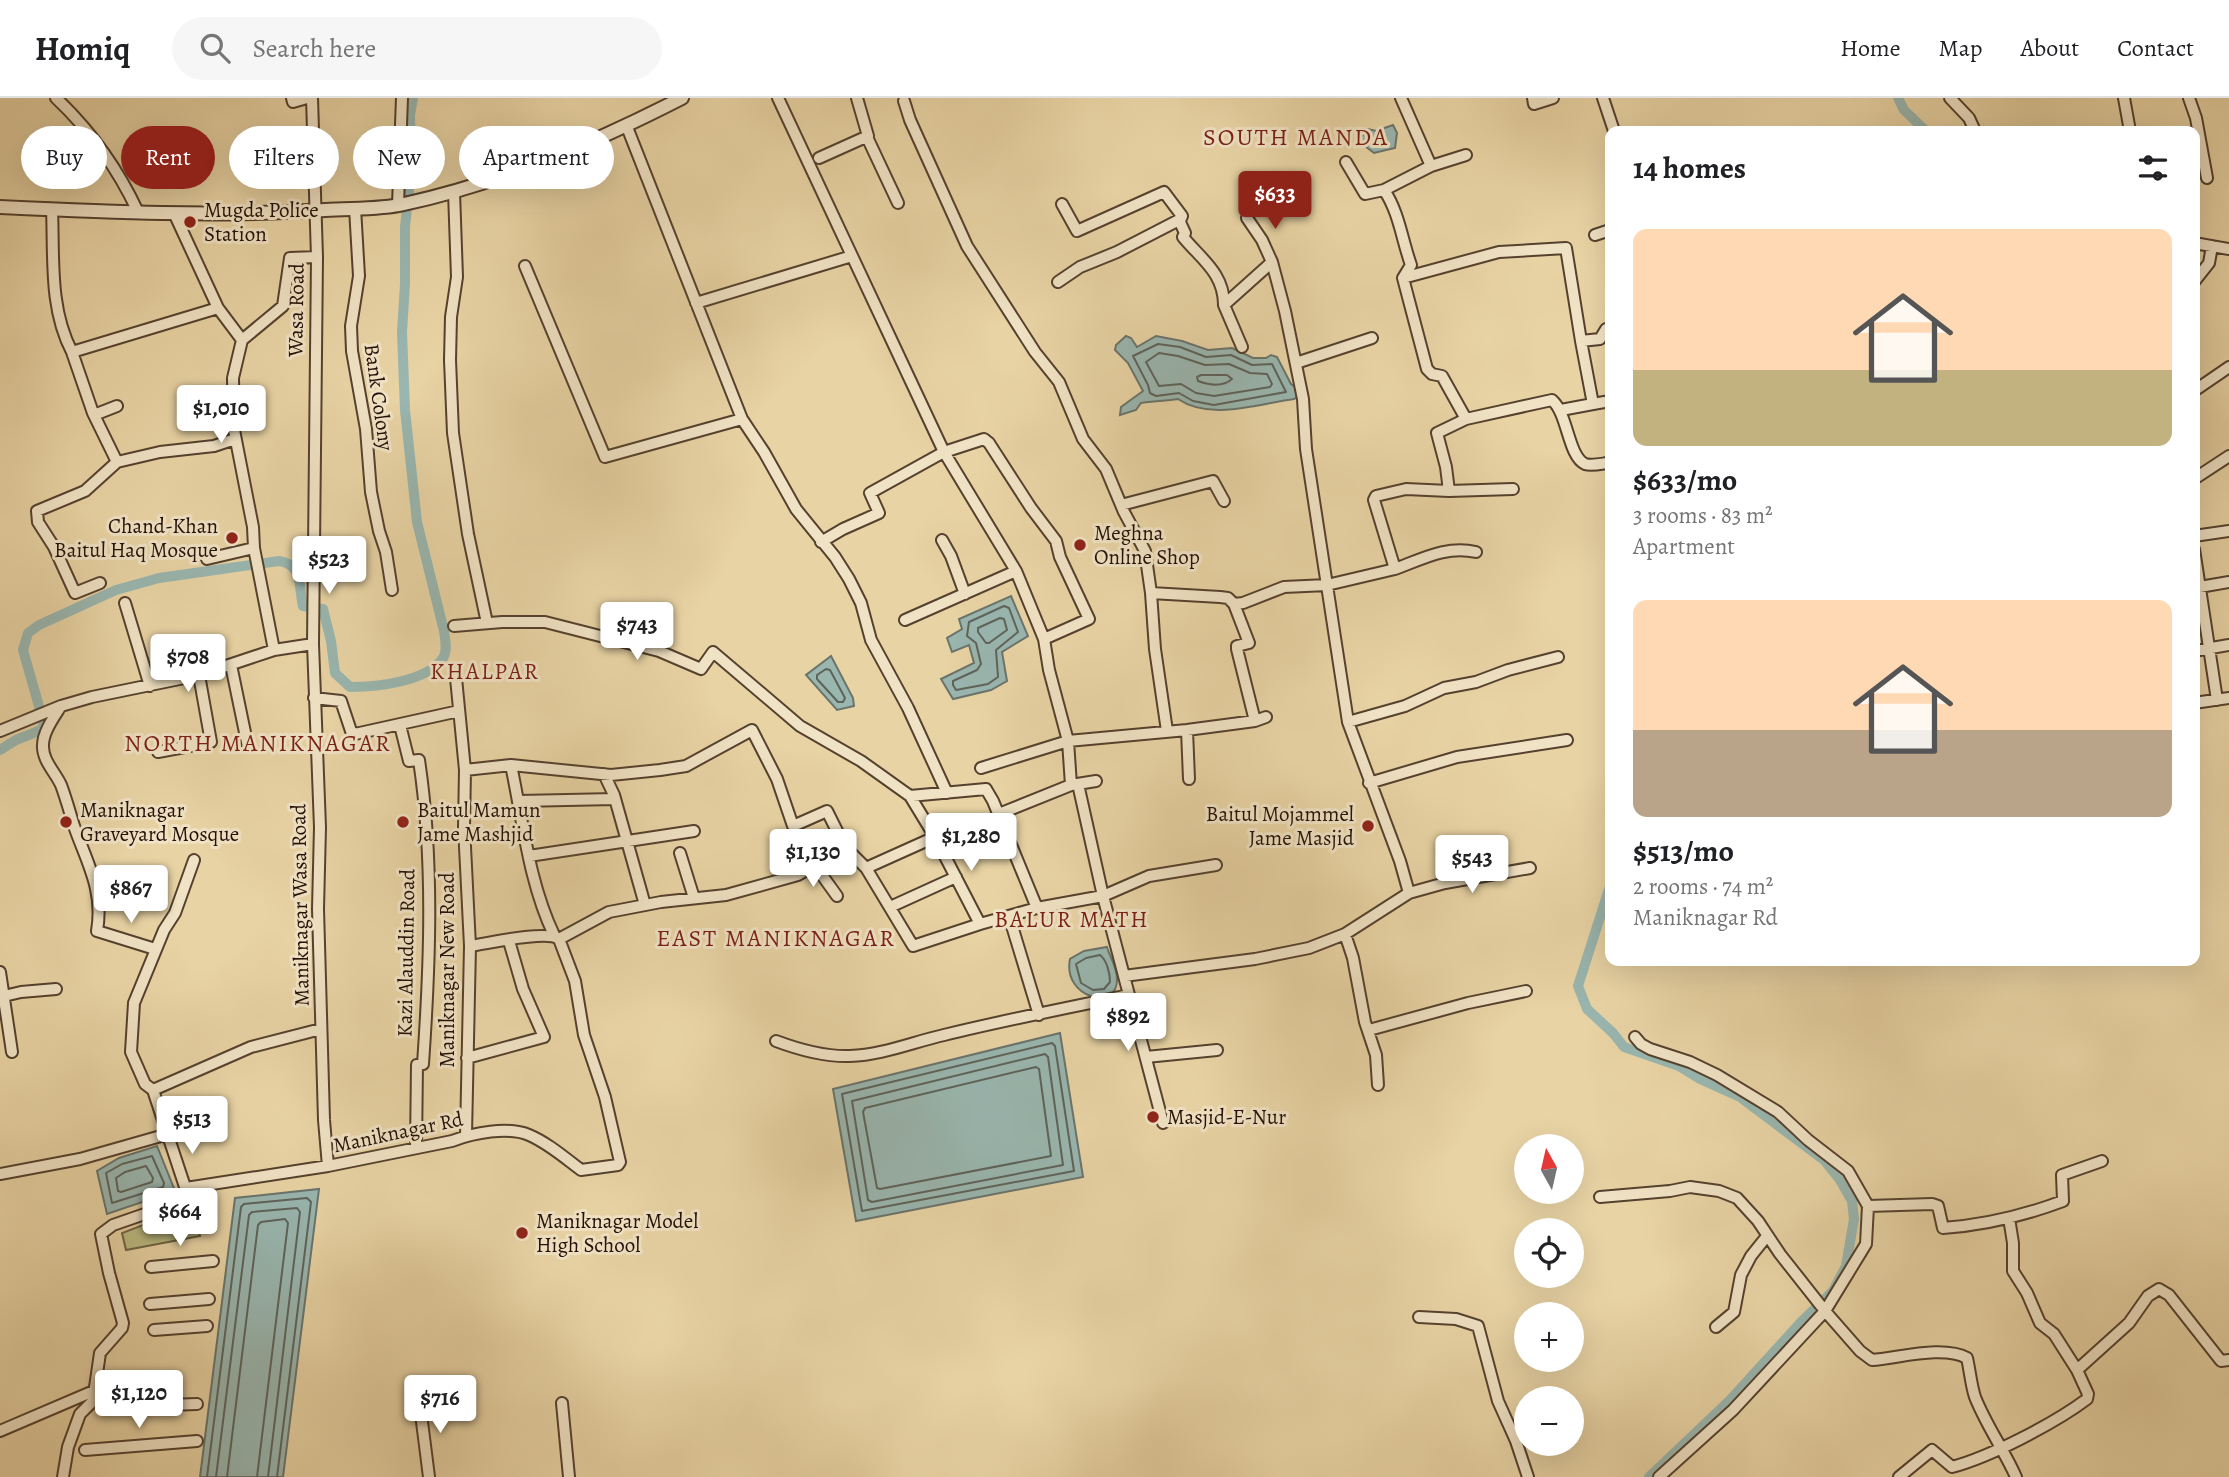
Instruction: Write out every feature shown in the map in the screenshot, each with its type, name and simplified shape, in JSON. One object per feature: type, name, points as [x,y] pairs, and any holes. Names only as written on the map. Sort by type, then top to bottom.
[{"type":"street","points":[[56,98],[70,111],[122,177],[138,212]]},
{"type":"street","points":[[292,98],[293,102],[310,98]]},
{"type":"street","name":"Wasa Road","points":[[310,98],[317,257],[313,644]]},
{"type":"street","points":[[400,205],[402,98]]},
{"type":"street","points":[[0,207],[260,214],[400,205],[491,180],[627,127],[682,98]]},
{"type":"street","points":[[778,98],[944,452],[1016,571],[1044,639],[1049,670],[1068,741],[1074,784],[1163,1123]]},
{"type":"street","points":[[857,98],[867,136],[898,203]]},
{"type":"street","points":[[1401,98],[1431,166]]},
{"type":"street","points":[[1533,98],[1534,104],[1553,98]]},
{"type":"street","points":[[1603,98],[1612,126]]},
{"type":"street","points":[[1950,98],[1969,118],[1973,126]]},
{"type":"street","points":[[2124,98],[2129,126]]},
{"type":"street","points":[[2189,98],[2197,126]]},
{"type":"street","points":[[904,101],[909,120],[967,246],[1035,352],[1059,382],[1083,439],[1106,469],[1145,551],[1167,732]]},
{"type":"street","points":[[627,127],[742,419],[796,509],[849,579],[861,603],[871,640],[908,708],[947,793]]},
{"type":"street","points":[[819,158],[867,136]]},
{"type":"street","points":[[2200,140],[2207,178]]},
{"type":"street","points":[[1346,162],[1365,194],[1384,190],[1431,166],[1466,155]]},
{"type":"street","points":[[1384,190],[1398,218],[1402,241],[1411,265],[1403,278],[1427,369],[1442,376],[1466,419]]},
{"type":"street","points":[[454,191],[457,277],[451,317],[453,433],[468,534],[487,623]]},
{"type":"street","points":[[1062,204],[1077,231],[1164,192],[1182,216],[1180,220],[1185,233],[1183,237],[1216,273],[1224,291],[1224,305],[1242,346]]},
{"type":"street","name":"Bank Colony","points":[[355,208],[359,276],[351,326],[352,351],[366,429],[371,492],[392,590]]},
{"type":"street","points":[[52,209],[54,289],[60,324],[94,415],[117,462]]},
{"type":"street","points":[[174,213],[218,308],[243,340]]},
{"type":"street","points":[[1247,218],[1272,261],[1296,363],[1303,399],[1306,449],[1348,722],[1409,893]]},
{"type":"street","points":[[1058,282],[1080,267],[1180,220]]},
{"type":"street","points":[[1595,235],[1605,232]]},
{"type":"street","points":[[2200,244],[2229,248]]},
{"type":"street","points":[[2200,274],[2209,263],[2212,246]]},
{"type":"street","points":[[1403,278],[1499,253],[1566,248],[1593,404]]},
{"type":"street","points":[[696,303],[852,256]]},
{"type":"street","points":[[274,650],[235,439],[233,378],[243,340],[283,306],[290,258],[317,257]]},
{"type":"street","points":[[1224,305],[1272,261]]},
{"type":"street","points":[[525,266],[605,457],[742,419]]},
{"type":"street","points":[[72,352],[218,308]]},
{"type":"street","points":[[1581,341],[1600,339],[1605,331]]},
{"type":"street","points":[[1296,363],[1372,338]]},
{"type":"street","points":[[2200,387],[2229,367]]},
{"type":"street","points":[[1449,491],[1437,433],[1466,419],[1548,400],[1561,410],[1578,458],[1588,465],[1605,463]]},
{"type":"street","points":[[1561,410],[1605,402]]},
{"type":"street","points":[[94,415],[117,405]]},
{"type":"street","points":[[100,583],[75,593],[54,547],[38,522],[37,511],[85,491],[117,462],[214,446],[235,439]]},
{"type":"street","points":[[821,542],[879,513],[870,493],[944,452],[984,439],[1056,541],[1060,557],[1089,619],[1044,639]]},
{"type":"street","points":[[2200,475],[2229,456]]},
{"type":"street","points":[[1121,505],[1213,481],[1224,501]]},
{"type":"street","points":[[1395,569],[1374,500],[1376,496],[1406,489],[1513,489]]},
{"type":"street","points":[[2200,535],[2229,531]]},
{"type":"street","points":[[942,540],[965,594]]},
{"type":"street","points":[[1234,604],[1283,587],[1327,585],[1395,569],[1435,553],[1462,549],[1476,552]]},
{"type":"street","points":[[207,559],[254,550]]},
{"type":"street","points":[[905,620],[1016,571]]},
{"type":"street","points":[[2200,587],[2229,582]]},
{"type":"street","points":[[1151,593],[1228,598],[1234,604],[1250,643],[1237,646],[1237,649],[1255,721]]},
{"type":"street","points":[[2200,602],[2223,699],[2200,703]]},
{"type":"street","points":[[125,603],[150,686]]},
{"type":"street","points":[[454,626],[545,622],[659,651],[701,669],[713,652],[800,726],[860,761],[910,796],[935,837],[980,924]]},
{"type":"street","points":[[4,729],[92,697],[198,675],[274,650],[313,644]]},
{"type":"street","name":"Maniknagar Wasa Road","points":[[313,644],[320,827],[318,909],[321,1029],[328,1166]]},
{"type":"street","points":[[2200,650],[2229,645]]},
{"type":"street","points":[[1348,722],[1405,706],[1444,688],[1476,682],[1508,670],[1558,657]]},
{"type":"street","points":[[231,664],[248,747]]},
{"type":"street","points":[[158,752],[211,742],[198,675]]},
{"type":"street","name":"Maniknagar New Road","points":[[456,678],[465,770],[464,827],[470,946],[466,1135]]},
{"type":"street","points":[[314,698],[341,701],[351,731],[355,734],[459,711]]},
{"type":"street","points":[[57,708],[43,747],[92,867],[99,905],[97,931],[155,949]]},
{"type":"street","points":[[981,768],[1068,741],[1187,730],[1255,721],[1266,717]]},
{"type":"street","name":"Kazi Alauddin Road","points":[[400,724],[409,761],[419,760],[428,872],[430,967],[424,1064],[417,1065],[416,1147]]},
{"type":"street","points":[[465,770],[511,765],[604,774],[660,770],[686,766],[752,730],[777,779],[793,826],[827,811],[845,847],[866,868],[913,946],[1037,908],[1103,896],[1149,876],[1216,865]]},
{"type":"street","points":[[1187,730],[1189,779]]},
{"type":"street","points":[[1369,783],[1457,757],[1567,740]]},
{"type":"street","points":[[511,765],[529,856],[547,920],[557,937]]},
{"type":"street","points":[[604,774],[615,799],[645,905]]},
{"type":"street","points":[[999,814],[1074,784],[1096,781]]},
{"type":"street","points":[[910,796],[986,789],[999,814],[1037,908]]},
{"type":"street","points":[[519,801],[615,799]]},
{"type":"street","points":[[529,856],[694,831]]},
{"type":"street","points":[[866,868],[935,837]]},
{"type":"street","points":[[470,946],[533,936],[557,937],[609,912],[726,895],[754,888],[798,875],[845,847]]},
{"type":"street","points":[[680,853],[694,898]]},
{"type":"street","points":[[63,1477],[68,1447],[80,1414],[93,1401],[100,1353],[122,1328],[123,1323],[108,1273],[101,1234],[113,1226],[185,1200],[188,1196],[153,1090],[145,1084],[130,1045],[134,1003],[163,930],[176,913],[194,860]]},
{"type":"street","points":[[814,864],[837,896]]},
{"type":"street","points":[[1124,976],[1255,959],[1309,948],[1345,934],[1409,893],[1446,883],[1530,869]]},
{"type":"street","points":[[890,907],[956,877]]},
{"type":"street","points":[[1009,916],[1039,1014]]},
{"type":"street","points":[[1345,934],[1353,958],[1365,1022],[1376,1055],[1378,1085]]},
{"type":"street","name":"Maniknagar Rd","points":[[186,1188],[328,1166],[466,1135],[511,1132],[528,1134],[581,1170],[618,1165],[620,1162],[608,1108],[584,1035],[575,981],[557,937]]},
{"type":"street","points":[[467,1058],[544,1037],[523,989],[509,941]]},
{"type":"street","points":[[0,972],[12,1052]]},
{"type":"street","points":[[4,996],[56,989]]},
{"type":"street","points":[[1369,1030],[1468,1003],[1526,991]]},
{"type":"street","points":[[776,1041],[797,1050],[850,1056],[878,1053],[942,1035],[1129,995]]},
{"type":"street","points":[[153,1090],[251,1047],[321,1029]]},
{"type":"street","points":[[1635,1038],[1650,1049],[1690,1062],[1717,1075],[1778,1112],[1848,1171],[1868,1206],[1866,1244],[1824,1310],[1733,1410],[1658,1477]]},
{"type":"street","points":[[1146,1057],[1217,1050]]},
{"type":"street","points":[[0,1174],[80,1159],[168,1134]]},
{"type":"street","points":[[1868,1206],[1932,1204],[1938,1206],[1943,1228],[1982,1225],[2045,1209],[2063,1201],[2062,1175],[2102,1161]]},
{"type":"street","points":[[1600,1197],[1690,1187],[1718,1191],[1737,1198],[1758,1221],[1814,1298],[1860,1351],[1872,1360],[1926,1353],[1946,1353],[1967,1358],[1974,1394],[2016,1477]]},
{"type":"street","points":[[1899,1477],[1932,1450],[1952,1467],[1967,1463],[2087,1399],[2088,1394],[2077,1370],[2054,1334],[2040,1323],[2027,1293],[2013,1271],[2009,1218]]},
{"type":"street","points":[[1716,1327],[1734,1312],[1741,1275],[1751,1256],[1768,1236]]},
{"type":"street","points":[[151,1267],[213,1261]]},
{"type":"street","points":[[2077,1370],[2129,1324],[2148,1296],[2159,1289],[2169,1295],[2221,1361],[2229,1360]]},
{"type":"street","points":[[150,1304],[209,1299]]},
{"type":"street","points":[[1419,1317],[1456,1319],[1478,1326],[1498,1401],[1528,1477]]},
{"type":"street","points":[[153,1330],[207,1326]]},
{"type":"street","points":[[0,1431],[96,1390]]},
{"type":"street","points":[[419,1398],[429,1477]]},
{"type":"street","points":[[562,1403],[569,1477]]},
{"type":"street","points":[[107,1407],[197,1404]]},
{"type":"street","points":[[85,1450],[197,1441]]},
{"type":"green space","points":[[193,1206],[200,1236],[126,1250],[122,1233]]},
{"type":"water","points":[[1393,125],[1397,133],[1395,148],[1374,153],[1361,143],[1361,137],[1368,129],[1376,131]]},
{"type":"water","points":[[1126,336],[1131,338],[1137,347],[1156,336],[1208,350],[1232,348],[1253,358],[1266,358],[1271,355],[1277,357],[1300,395],[1294,399],[1219,410],[1191,406],[1178,399],[1141,403],[1136,410],[1120,415],[1121,407],[1143,391],[1128,363],[1115,350],[1116,345]]},
{"type":"water","points":[[1011,596],[1028,636],[1002,652],[1007,681],[991,690],[953,699],[941,679],[974,663],[969,645],[952,652],[947,638],[962,629],[959,619]]},
{"type":"water","points":[[831,656],[853,698],[854,706],[837,710],[806,675]]},
{"type":"water","points":[[1107,947],[1117,975],[1115,989],[1109,995],[1091,996],[1074,983],[1070,972],[1070,959],[1084,951]]},
{"type":"water","points":[[1060,1033],[1083,1177],[856,1221],[833,1089]]},
{"type":"water","points":[[157,1146],[175,1191],[107,1214],[97,1171],[119,1158]]},
{"type":"water","points":[[319,1189],[283,1477],[200,1477],[235,1198]]},
{"type":"waterway","points":[[0,750],[41,730],[44,724],[23,650],[28,633],[39,625],[116,590],[159,578],[279,561],[287,563],[293,567],[298,577],[303,606],[323,609],[335,673],[350,687],[373,686],[413,678],[435,666],[445,655],[444,631],[417,522],[405,410],[402,332],[405,227],[411,170],[410,115],[413,98]]},
{"type":"waterway","points":[[1898,98],[1904,110],[1921,126]]},
{"type":"waterway","points":[[1605,902],[1578,986],[1587,1009],[1624,1047],[1679,1066],[1740,1097],[1824,1160],[1852,1201],[1854,1219],[1846,1266],[1833,1291],[1730,1400],[1649,1477]]},
{"type":"place","name":"Mugda Police Station","points":[[190,222]]},
{"type":"place","name":"Chand-Khan Baitul Haq Mosque","points":[[232,538]]},
{"type":"place","name":"Meghna Online Shop","points":[[1080,545]]},
{"type":"place","name":"Maniknagar Graveyard Mosque","points":[[66,822]]},
{"type":"place","name":"Baitul Mamun Jame Mashjid","points":[[403,822]]},
{"type":"place","name":"Baitul Mojammel Jame Masjid","points":[[1368,826]]},
{"type":"place","name":"Masjid-E-Nur","points":[[1153,1117]]},
{"type":"place","name":"Maniknagar Model High School","points":[[522,1233]]},
{"type":"district","name":"SOUTH MANDA","points":[[1296,137]]},
{"type":"district","name":"KHALPAR","points":[[485,671]]},
{"type":"district","name":"NORTH MANIKNAGAR","points":[[258,743]]},
{"type":"district","name":"BALUR MATH","points":[[1072,919]]},
{"type":"district","name":"EAST MANIKNAGAR","points":[[776,938]]}]
